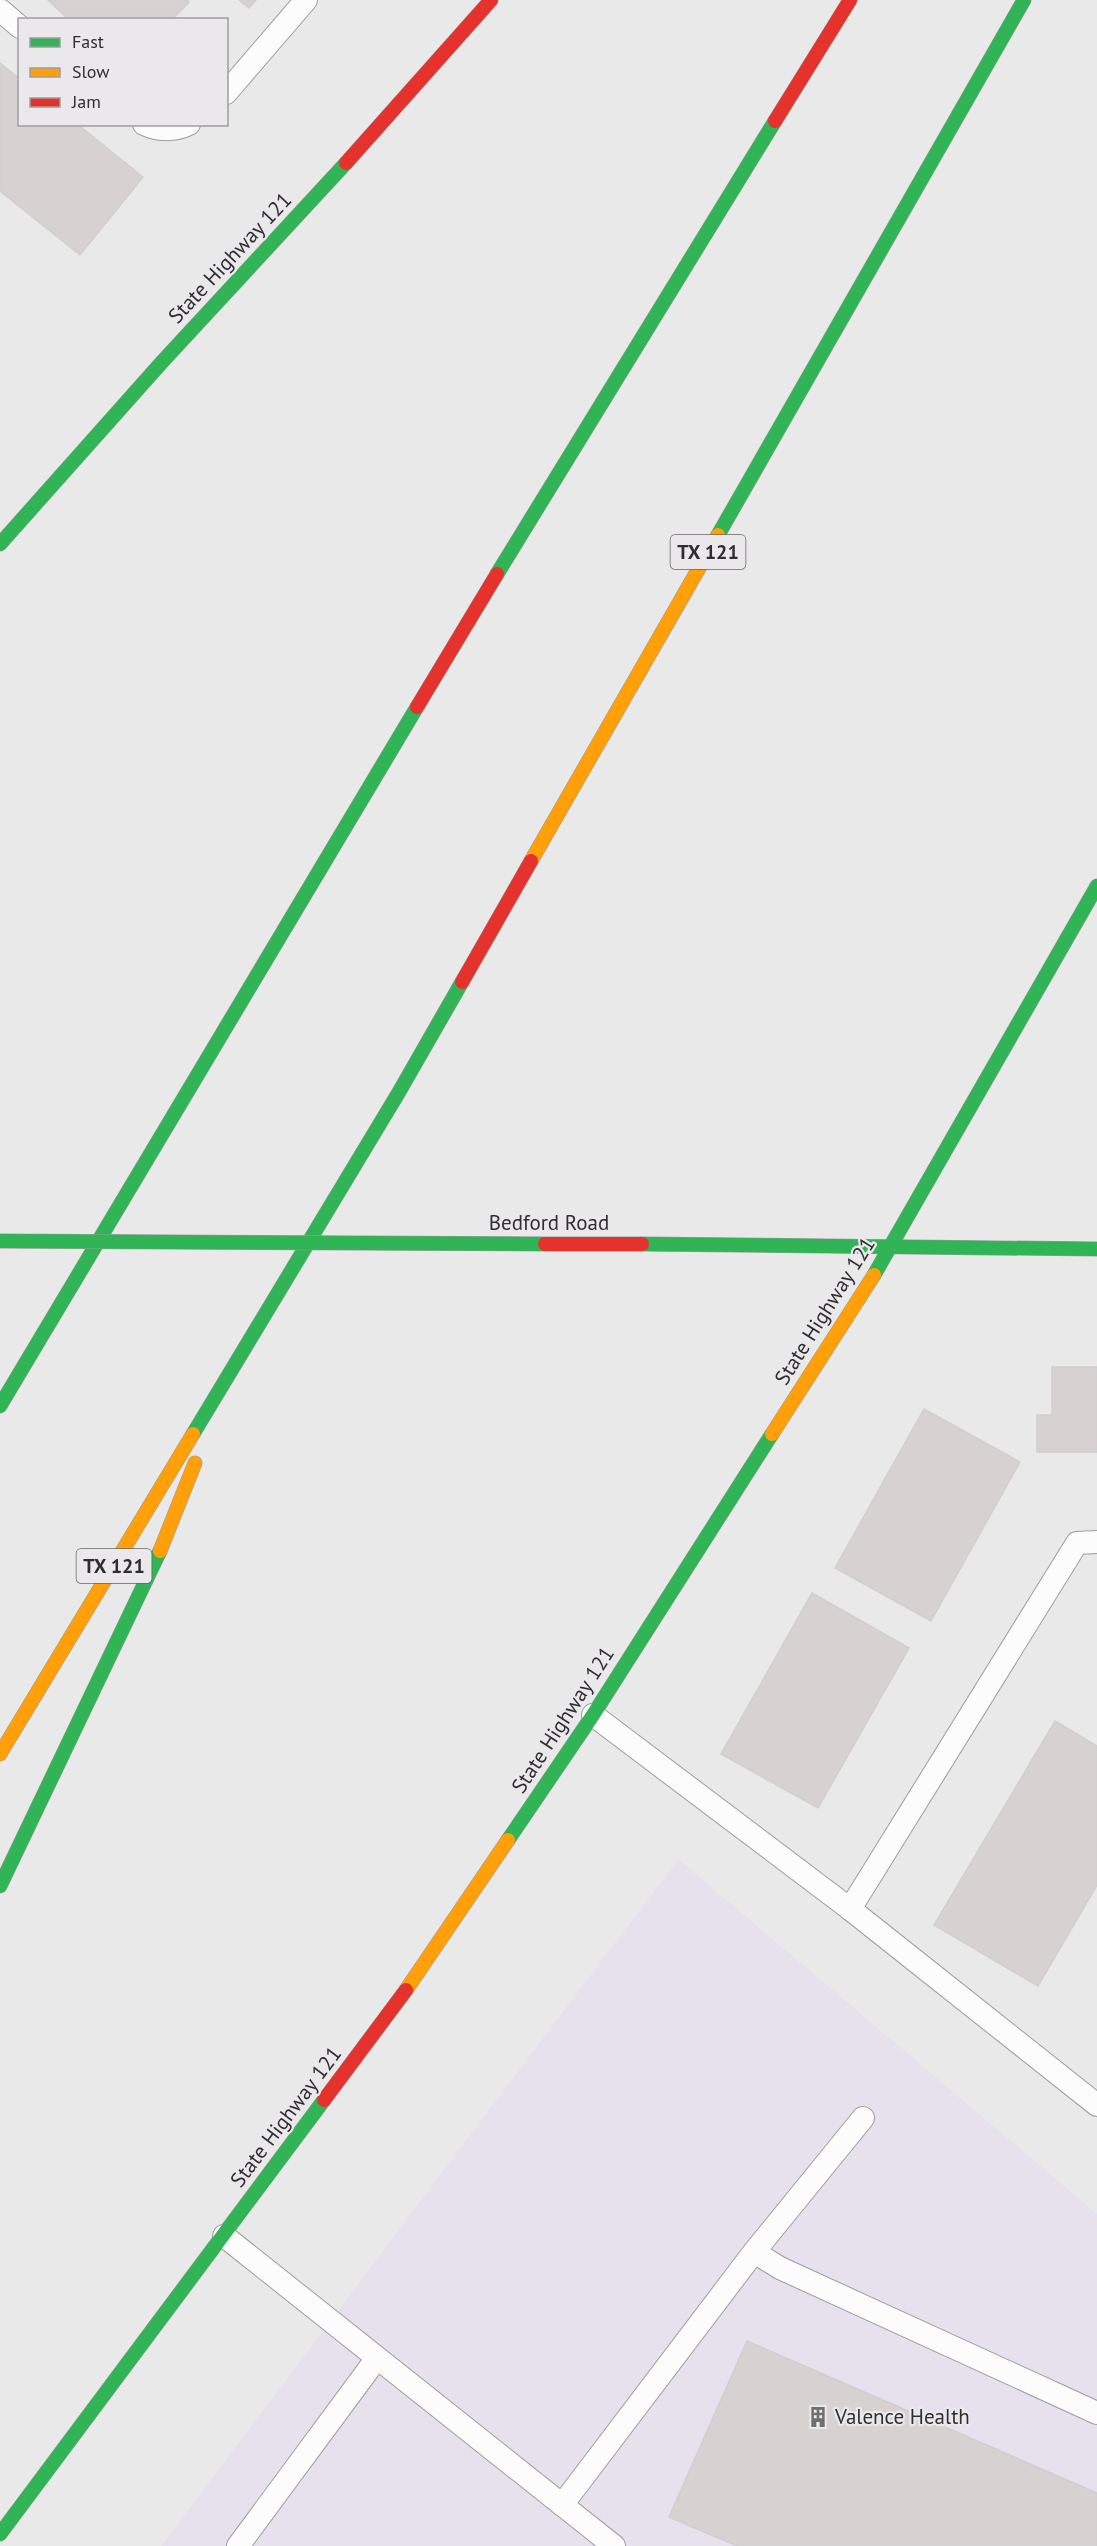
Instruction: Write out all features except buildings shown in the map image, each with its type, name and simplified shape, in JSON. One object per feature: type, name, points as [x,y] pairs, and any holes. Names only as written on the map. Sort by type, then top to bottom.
[{"type":"main road","name":"State Highway 121","points":[[0,544],[491,0]]},
{"type":"main road","points":[[0,1406],[515,543],[850,0]]},
{"type":"main road","points":[[1020,6],[1034,0]]},
{"type":"main road","name":"TX 121","points":[[0,1754],[405,1082],[1020,6]]},
{"type":"main road","name":"State Highway 121","points":[[0,2534],[416,1977],[593,1715],[891,1246],[1097,886]]},
{"type":"main road","name":"Bedford Road","points":[[0,1241],[1097,1249]]},
{"type":"main road","points":[[0,1886],[150,1575],[228,1378]]},
{"type":"lane","points":[[228,91],[306,0]]},
{"type":"lane","points":[[0,10],[18,25]]},
{"type":"lane","points":[[148,126],[155,130],[185,126]]},
{"type":"lane","points":[[850,1909],[1077,1543],[1097,1542]]},
{"type":"lane","points":[[593,1715],[850,1909],[1097,2104]]},
{"type":"lane","points":[[562,2505],[754,2252],[863,2118]]},
{"type":"lane","points":[[224,2236],[614,2546]]},
{"type":"lane","points":[[754,2252],[780,2268],[1097,2413]]},
{"type":"lane","points":[[238,2546],[377,2358]]},
{"type":"shaded area","points":[[678,1859],[1097,2214],[1097,2546],[161,2546]]},
{"type":"traffic: fast","points":[[718,535],[1024,0]]},
{"type":"traffic: fast","points":[[497,574],[775,121]]},
{"type":"traffic: fast","points":[[0,544],[162,362],[346,163]]},
{"type":"traffic: fast","points":[[0,1406],[417,707]]},
{"type":"traffic: fast","points":[[874,1275],[1097,886]]},
{"type":"traffic: fast","points":[[193,1434],[399,1092],[462,982]]},
{"type":"traffic: fast","points":[[0,1241],[545,1244]]},
{"type":"traffic: fast","points":[[642,1244],[1097,1249]]},
{"type":"traffic: fast","points":[[508,1840],[593,1715],[772,1434]]},
{"type":"traffic: fast","points":[[0,1886],[160,1551]]},
{"type":"traffic: fast","points":[[0,2534],[324,2100]]},
{"type":"traffic: slow","points":[[531,861],[718,535]]},
{"type":"traffic: slow","points":[[772,1434],[874,1275]]},
{"type":"traffic: slow","points":[[0,1754],[193,1434]]},
{"type":"traffic: slow","points":[[160,1551],[195,1463]]},
{"type":"traffic: slow","points":[[406,1990],[508,1840]]},
{"type":"traffic: jam","points":[[346,163],[491,0]]},
{"type":"traffic: jam","points":[[775,121],[850,0]]},
{"type":"traffic: jam","points":[[417,707],[497,574]]},
{"type":"traffic: jam","points":[[462,982],[531,861]]},
{"type":"traffic: jam","points":[[545,1244],[642,1244]]},
{"type":"traffic: jam","points":[[324,2100],[406,1990]]},
{"type":"place","name":"Valence Health","points":[[818,2417]]}]
